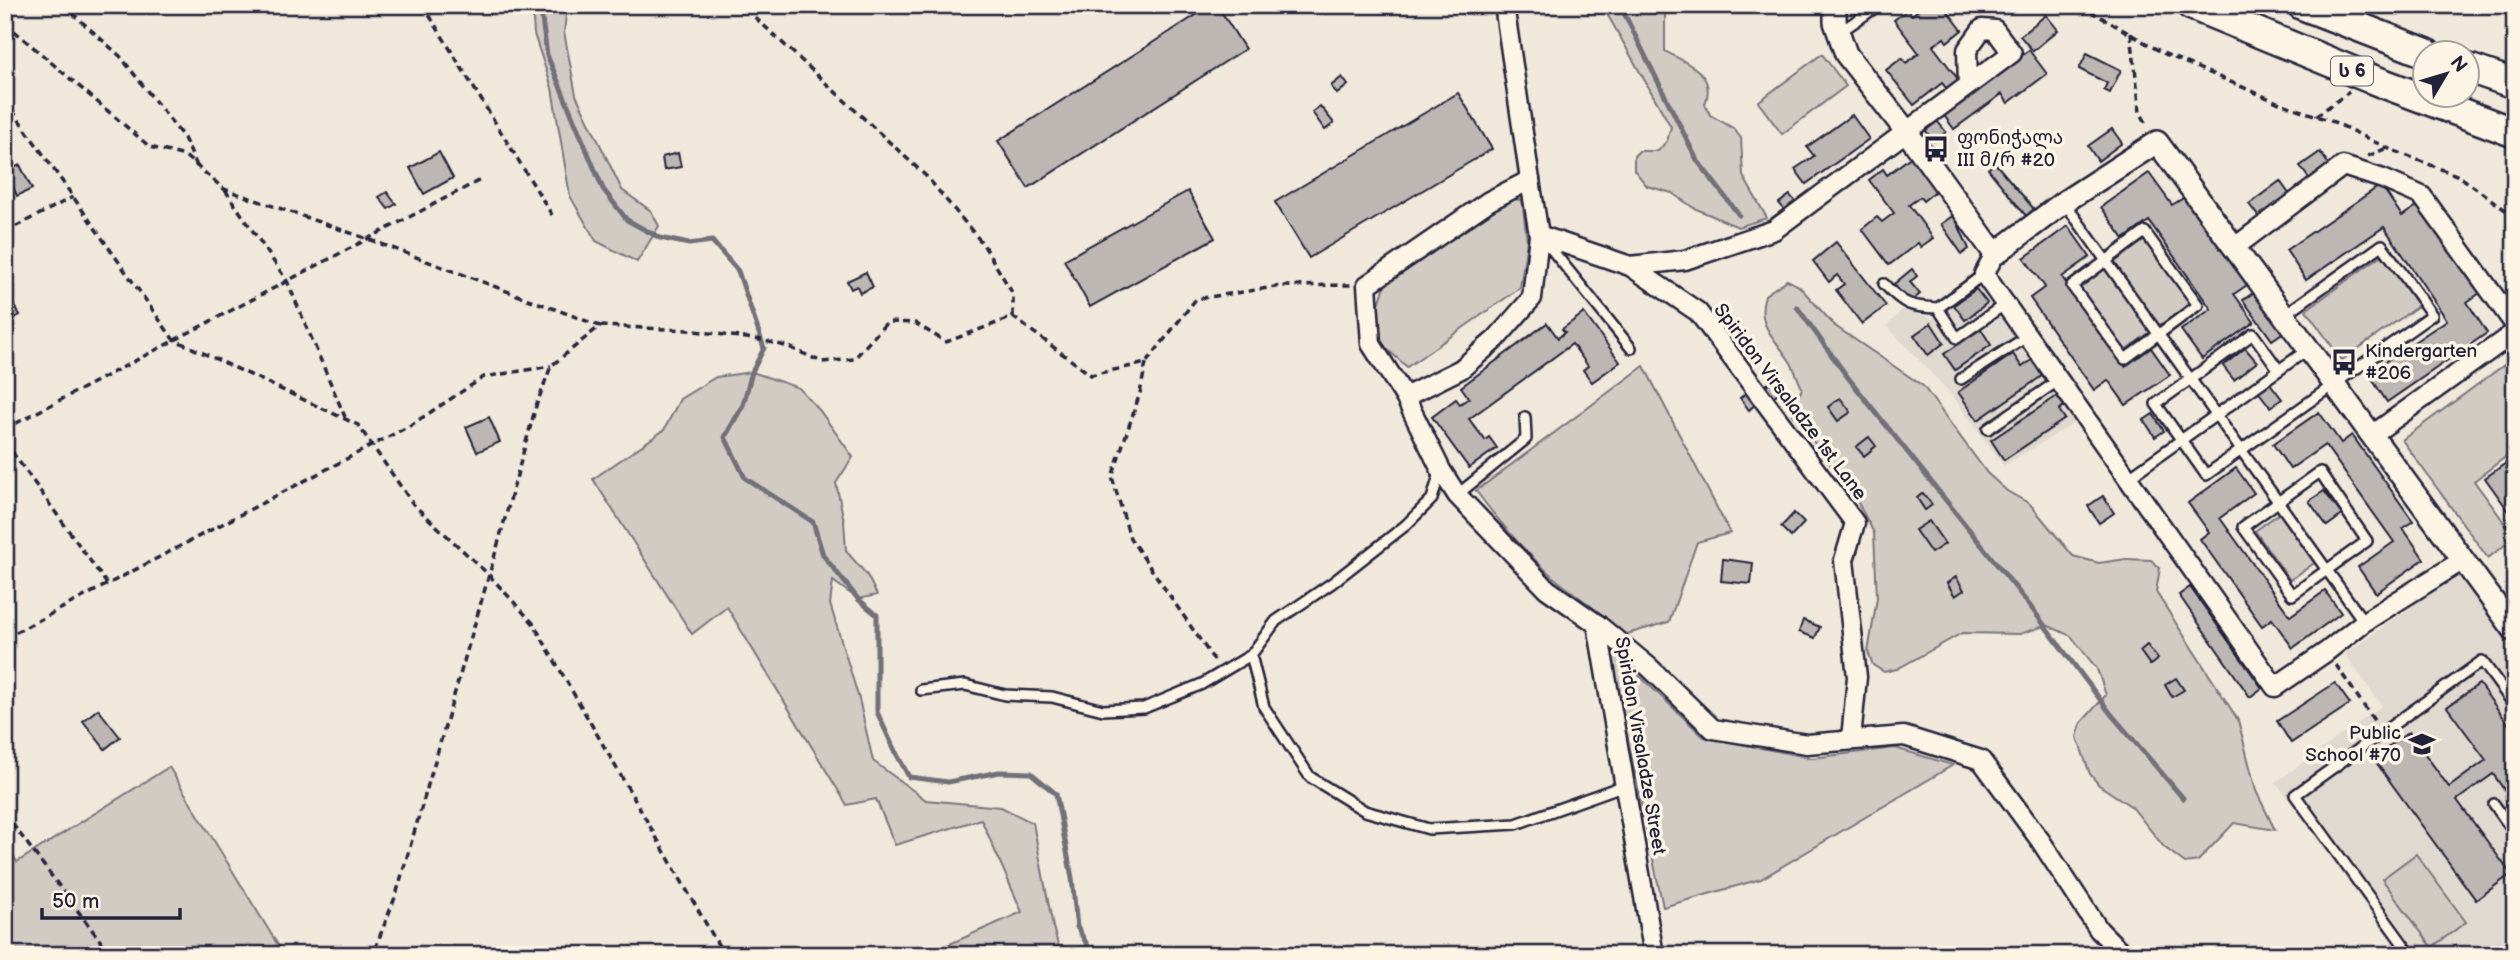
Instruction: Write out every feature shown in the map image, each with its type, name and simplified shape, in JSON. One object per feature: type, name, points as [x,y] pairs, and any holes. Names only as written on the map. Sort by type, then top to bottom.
[{"type":"highway","name":"ს 6","points":[[2191,5],[2369,78],[2515,133]]},
{"type":"highway","name":"ს 6","points":[[2302,5],[2412,48]]},
{"type":"highway","points":[[2482,73],[2515,84]]},
{"type":"street","points":[[1405,397],[1461,369],[1496,339],[1532,298],[1539,235],[1504,5]]},
{"type":"street","points":[[1835,5],[1835,22],[1846,54],[1906,131],[1995,254]]},
{"type":"street","points":[[1630,266],[1685,260],[1774,230],[1968,85]]},
{"type":"street","points":[[2463,560],[2364,622],[2275,687],[1984,274],[1995,254],[2064,202],[2157,142],[2515,631]]},
{"type":"street","points":[[2235,247],[2343,166],[2422,196],[2515,325]]},
{"type":"street","points":[[1367,285],[1489,201],[1530,180]]},
{"type":"street","name":"Spiridon Virsaladze 1st Lane","points":[[1539,235],[1630,266],[1698,312],[1855,523],[1844,560],[1857,677],[1852,739]]},
{"type":"street","name":"Spiridon Virsaladze Street","points":[[1367,285],[1371,344],[1405,397],[1441,470],[1457,495],[1547,589],[1597,624],[1654,955]]},
{"type":"street","points":[[2372,435],[2515,332]]},
{"type":"street","points":[[1597,624],[1650,667],[1713,729],[1807,744],[1904,736],[1981,760],[2040,840],[2099,930],[2124,955]]},
{"type":"lane","points":[[1839,33],[1879,5]]},
{"type":"lane","points":[[2064,202],[2364,622]]},
{"type":"lane","points":[[2145,232],[2198,305],[2159,334],[2125,359],[2072,286],[2145,232]]},
{"type":"lane","points":[[1539,235],[1630,348]]},
{"type":"lane","points":[[2278,370],[2253,334],[2155,404],[2206,475],[2432,315],[2382,245],[2284,315]]},
{"type":"lane","points":[[1884,284],[1898,300],[1910,307],[1938,309],[1984,274]]},
{"type":"lane","points":[[1938,309],[1956,338],[2005,304]]},
{"type":"lane","points":[[1962,379],[2028,336]]},
{"type":"lane","points":[[2128,478],[2308,349]]},
{"type":"lane","points":[[1988,429],[2059,380]]},
{"type":"lane","points":[[1457,495],[1526,439],[1525,417]]},
{"type":"lane","points":[[921,690],[965,685],[1005,695],[1052,696],[1103,710],[1144,708],[1202,684],[1251,655],[1276,621],[1332,583],[1406,526],[1432,499],[1441,470]]},
{"type":"lane","points":[[2320,472],[2367,541],[2327,570],[2292,595],[2243,527],[2320,472]]},
{"type":"lane","points":[[1251,655],[1264,707],[1310,777],[1365,811],[1429,829],[1516,824],[1625,785]]},
{"type":"lane","points":[[2411,955],[2295,795],[2482,661],[2515,706]]},
{"type":"lane","points":[[2494,804],[2515,834]]},
{"type":"path","points":[[63,5],[120,56],[184,138],[198,167]]},
{"type":"path","points":[[423,5],[552,215]]},
{"type":"path","points":[[2080,5],[2175,58],[2459,176],[2515,216]]},
{"type":"path","points":[[746,9],[927,177],[983,244],[1013,294],[1013,317]]},
{"type":"path","points":[[5,23],[150,147],[185,156],[224,189],[288,281],[346,419]]},
{"type":"path","points":[[2131,33],[2140,112],[2157,142]]},
{"type":"path","points":[[2316,116],[2369,78]]},
{"type":"path","points":[[5,100],[174,340],[358,425],[413,504],[489,575],[533,623],[724,955]]},
{"type":"path","points":[[5,429],[480,180]]},
{"type":"path","points":[[224,189],[368,239],[600,326],[688,330],[761,340],[789,347],[821,362],[854,359],[887,322],[915,323],[946,342],[1013,317]]},
{"type":"path","points":[[5,232],[73,197]]},
{"type":"path","points":[[1221,673],[1209,651],[1130,538],[1112,477],[1140,393],[1146,363],[1196,299],[1282,286],[1367,285]]},
{"type":"path","points":[[1013,317],[1091,375],[1146,363]]},
{"type":"path","points":[[365,955],[376,946],[396,895],[536,405],[551,366],[600,326]]},
{"type":"path","points":[[5,638],[411,425],[484,377],[551,366]]},
{"type":"path","points":[[5,442],[107,584]]},
{"type":"path","points":[[2326,652],[2382,733]]},
{"type":"path","points":[[5,814],[111,955]]},
{"type":"shaded area","points":[[532,5],[567,5],[564,32],[576,95],[622,190],[651,211],[659,226],[637,262],[596,241],[570,196],[552,88],[534,34]]},
{"type":"shaded area","points":[[1602,5],[1661,5],[1665,14],[1665,51],[1698,70],[1707,84],[1705,104],[1710,115],[1733,128],[1741,138],[1743,176],[1767,218],[1738,227],[1694,208],[1672,193],[1647,186],[1634,170],[1634,156],[1639,151],[1658,151],[1667,141],[1671,127]]},
{"type":"shaded area","points":[[1822,54],[1846,86],[1782,134],[1758,102]]},
{"type":"shaded area","points":[[1511,199],[1522,200],[1527,241],[1520,288],[1407,367],[1378,341],[1375,316],[1386,283]]},
{"type":"shaded area","points":[[2145,239],[2191,303],[2125,350],[2079,286]]},
{"type":"shaded area","points":[[2382,255],[2418,306],[2342,360],[2306,310]]},
{"type":"shaded area","points":[[1787,280],[1799,286],[1835,326],[1923,386],[1987,473],[2007,491],[2030,504],[2073,556],[2099,563],[2126,559],[2151,560],[2160,568],[2156,592],[2238,720],[2256,791],[2275,830],[2234,823],[2198,861],[2185,863],[2164,847],[2132,807],[2099,785],[2090,774],[2077,737],[2081,723],[2106,695],[2097,669],[2071,636],[2047,625],[2020,634],[1962,633],[1897,669],[1884,672],[1873,665],[1868,652],[1877,598],[1874,533],[1856,499],[1792,413],[1802,388],[1791,363],[1769,332],[1763,316],[1765,295]]},
{"type":"shaded area","points":[[1983,280],[2079,420],[2004,466],[1952,395],[1887,326],[1902,310],[1933,318]]},
{"type":"shaded area","points":[[2515,357],[2515,455],[2512,452],[2474,481],[2515,537],[2488,558],[2402,440]]},
{"type":"shaded area","points":[[1644,366],[1730,533],[1697,542],[1669,622],[1620,636],[1597,611],[1531,556],[1476,491]]},
{"type":"shaded area","points":[[752,372],[799,388],[820,411],[853,457],[836,483],[844,521],[846,551],[867,575],[877,595],[858,599],[833,581],[830,604],[859,699],[873,761],[926,800],[1001,807],[1033,823],[1061,955],[925,955],[1022,912],[981,819],[895,845],[876,799],[847,805],[727,607],[692,634],[593,479],[664,430],[680,399],[716,377]]},
{"type":"shaded area","points":[[2281,512],[2317,561],[2290,580],[2255,531]]},
{"type":"shaded area","name":"Public School #70","points":[[2459,572],[2515,650],[2515,955],[2401,955],[2276,782],[2382,706],[2345,654]]},
{"type":"shaded area","points":[[1608,646],[1704,737],[1812,758],[1895,748],[1953,765],[1761,879],[1663,907]]},
{"type":"shaded area","points":[[169,767],[284,955],[5,955],[5,842],[17,862]]},
{"type":"shaded area","points":[[2416,854],[2466,922],[2432,947],[2382,879]]},
{"type":"building","points":[[1212,5],[1217,5],[1245,49],[1028,188],[998,141]]},
{"type":"building","points":[[1925,5],[1943,5],[1962,30],[1947,42],[1944,38],[1933,46],[1958,79],[1946,88],[1942,83],[1914,105],[1886,70],[1902,58],[1906,63],[1919,53],[1894,20],[1907,10],[1912,15]]},
{"type":"building","points":[[2046,15],[2058,30],[2033,51],[2020,36]]},
{"type":"building","points":[[2029,50],[2047,74],[2008,103],[2002,94],[1954,129],[1943,114]]},
{"type":"building","points":[[2087,53],[2121,70],[2110,93],[2104,90],[2107,83],[2079,69]]},
{"type":"building","points":[[1342,77],[1348,85],[1337,94],[1331,86]]},
{"type":"building","points":[[1458,93],[1492,149],[1309,258],[1275,202]]},
{"type":"building","points":[[1320,106],[1334,123],[1325,130],[1312,112]]},
{"type":"building","points":[[1852,115],[1869,139],[1806,184],[1795,169],[1814,156],[1807,147]]},
{"type":"building","points":[[1934,117],[1946,132],[1934,141],[1922,126]]},
{"type":"building","points":[[2112,129],[2122,143],[2098,161],[2088,146]]},
{"type":"building","points":[[439,152],[453,178],[424,194],[410,168]]},
{"type":"building","points":[[2320,152],[2330,166],[2310,180],[2300,166]]},
{"type":"building","points":[[678,153],[681,167],[664,170],[662,157]]},
{"type":"building","points":[[1912,156],[1938,189],[1923,201],[1920,197],[1909,205],[1933,238],[1921,247],[1918,243],[1889,265],[1862,229],[1877,217],[1882,222],[1894,213],[1869,180],[1883,169],[1887,175]]},
{"type":"building","points":[[1995,163],[2034,209],[2026,216],[1988,169]]},
{"type":"building","points":[[20,165],[32,189],[17,196],[6,171]]},
{"type":"building","points":[[2149,173],[2172,205],[2185,197],[2247,285],[2234,294],[2254,322],[2202,359],[2181,330],[2211,309],[2149,221],[2124,239],[2101,207]]},
{"type":"building","points":[[2280,181],[2292,198],[2261,220],[2249,204]]},
{"type":"building","points":[[2381,185],[2402,216],[2420,204],[2480,293],[2467,302],[2487,333],[2387,402],[2368,373],[2447,320],[2384,227],[2306,280],[2286,250]]},
{"type":"building","points":[[1188,191],[1215,238],[1090,307],[1064,260]]},
{"type":"building","points":[[387,192],[396,204],[388,209],[379,197]]},
{"type":"building","points":[[1790,195],[1799,207],[1776,224],[1772,218],[1784,209],[1779,203]]},
{"type":"building","points":[[1954,215],[1969,249],[1962,254],[1941,224]]},
{"type":"building","points":[[2068,226],[2090,257],[2062,277],[2125,366],[2151,348],[2170,375],[2126,405],[2108,380],[2094,390],[2030,298],[2045,287],[2024,258]]},
{"type":"building","points":[[1836,242],[1886,306],[1862,324],[1836,290],[1844,284],[1837,275],[1829,282],[1813,261]]},
{"type":"building","points":[[1912,269],[1917,276],[1910,282],[1920,294],[1909,303],[1894,284]]},
{"type":"building","points":[[866,272],[873,287],[860,293],[857,286],[851,289],[847,281]]},
{"type":"building","points":[[1976,289],[1987,303],[1965,320],[1954,305]]},
{"type":"building","points":[[2259,289],[2288,329],[2272,340],[2243,300]]},
{"type":"building","points":[[8,296],[20,315],[5,324],[5,298]]},
{"type":"building","points":[[1584,313],[1620,362],[1592,382],[1583,370],[1588,366],[1572,344],[1469,419],[1485,440],[1489,437],[1497,448],[1469,468],[1432,417],[1456,399],[1460,404],[1469,398],[1461,387],[1547,323],[1558,338],[1565,332],[1562,329]]},
{"type":"building","points":[[1931,323],[1944,343],[1928,355],[1914,335]]},
{"type":"building","points":[[1981,329],[1991,345],[1955,370],[1944,354]]},
{"type":"building","points":[[2245,348],[2257,362],[2234,380],[2223,366]]},
{"type":"building","points":[[2013,354],[2022,367],[2032,360],[2042,376],[1978,420],[1958,392]]},
{"type":"building","points":[[1777,377],[1785,388],[1770,399],[1762,388]]},
{"type":"building","points":[[2269,382],[2282,399],[2270,407],[2258,391]]},
{"type":"building","points":[[1747,392],[1757,403],[1749,410],[1740,398]]},
{"type":"building","points":[[2057,396],[2064,406],[2059,410],[2065,419],[2004,460],[1991,440]]},
{"type":"building","points":[[1840,398],[1851,412],[1838,421],[1828,407]]},
{"type":"building","points":[[2319,412],[2341,443],[2352,435],[2413,521],[2403,528],[2424,559],[2376,593],[2358,567],[2394,542],[2325,445],[2290,469],[2273,444]]},
{"type":"building","points":[[2153,414],[2164,431],[2155,437],[2144,420]]},
{"type":"building","points":[[489,417],[500,442],[477,452],[466,427]]},
{"type":"building","points":[[1869,437],[1876,446],[1864,456],[1856,447]]},
{"type":"building","points":[[2509,461],[2515,470],[2515,520],[2485,478]]},
{"type":"building","points":[[2236,468],[2254,493],[2220,518],[2290,616],[2325,591],[2341,613],[2293,648],[2272,619],[2262,626],[2200,539],[2209,532],[2188,503]]},
{"type":"building","points":[[2324,491],[2342,515],[2327,526],[2309,501]]},
{"type":"building","points":[[1923,493],[1932,505],[1925,510],[1917,498]]},
{"type":"building","points":[[2103,496],[2114,513],[2099,523],[2088,506]]},
{"type":"building","points":[[1794,513],[1804,523],[1791,537],[1781,527]]},
{"type":"building","points":[[1929,521],[1945,544],[1931,553],[1915,530]]},
{"type":"building","points":[[1723,559],[1753,563],[1751,584],[1721,581]]},
{"type":"building","points":[[1956,577],[1964,590],[1955,596],[1947,583]]},
{"type":"building","points":[[2190,587],[2262,688],[2250,697],[2179,595]]},
{"type":"building","points":[[1803,620],[1820,627],[1815,638],[1799,632]]},
{"type":"building","points":[[2147,645],[2158,659],[2150,665],[2140,651]]},
{"type":"building","points":[[2176,678],[2184,690],[2172,697],[2165,685]]},
{"type":"building","points":[[2335,683],[2350,704],[2291,743],[2277,721]]},
{"type":"building","points":[[2479,684],[2515,733],[2515,805],[2493,774],[2457,800],[2511,874],[2476,900],[2373,758],[2409,732],[2449,787],[2486,760],[2447,707]]},
{"type":"building","points":[[98,709],[120,737],[105,749],[83,721]]},
{"type":"waterway","points":[[540,5],[547,55],[603,189],[627,220],[660,238],[689,244],[712,241],[738,271],[764,348],[752,372],[743,405],[725,437],[745,478],[813,522],[823,555],[858,599],[877,615],[877,712],[909,777],[948,782],[999,772],[1031,773],[1056,794],[1072,878],[1077,927],[1093,955]]},
{"type":"waterway","points":[[1620,5],[1697,160],[1739,215]]},
{"type":"waterway","points":[[1797,307],[1846,375],[2030,606],[2111,714],[2183,798]]},
{"type":"place","name":"ფონიჭალა III მ/რ #20","points":[[1936,149]]},
{"type":"place","name":"Kindergarten #206","points":[[2344,362]]},
{"type":"place","name":"Public School #70","points":[[2422,744]]}]
